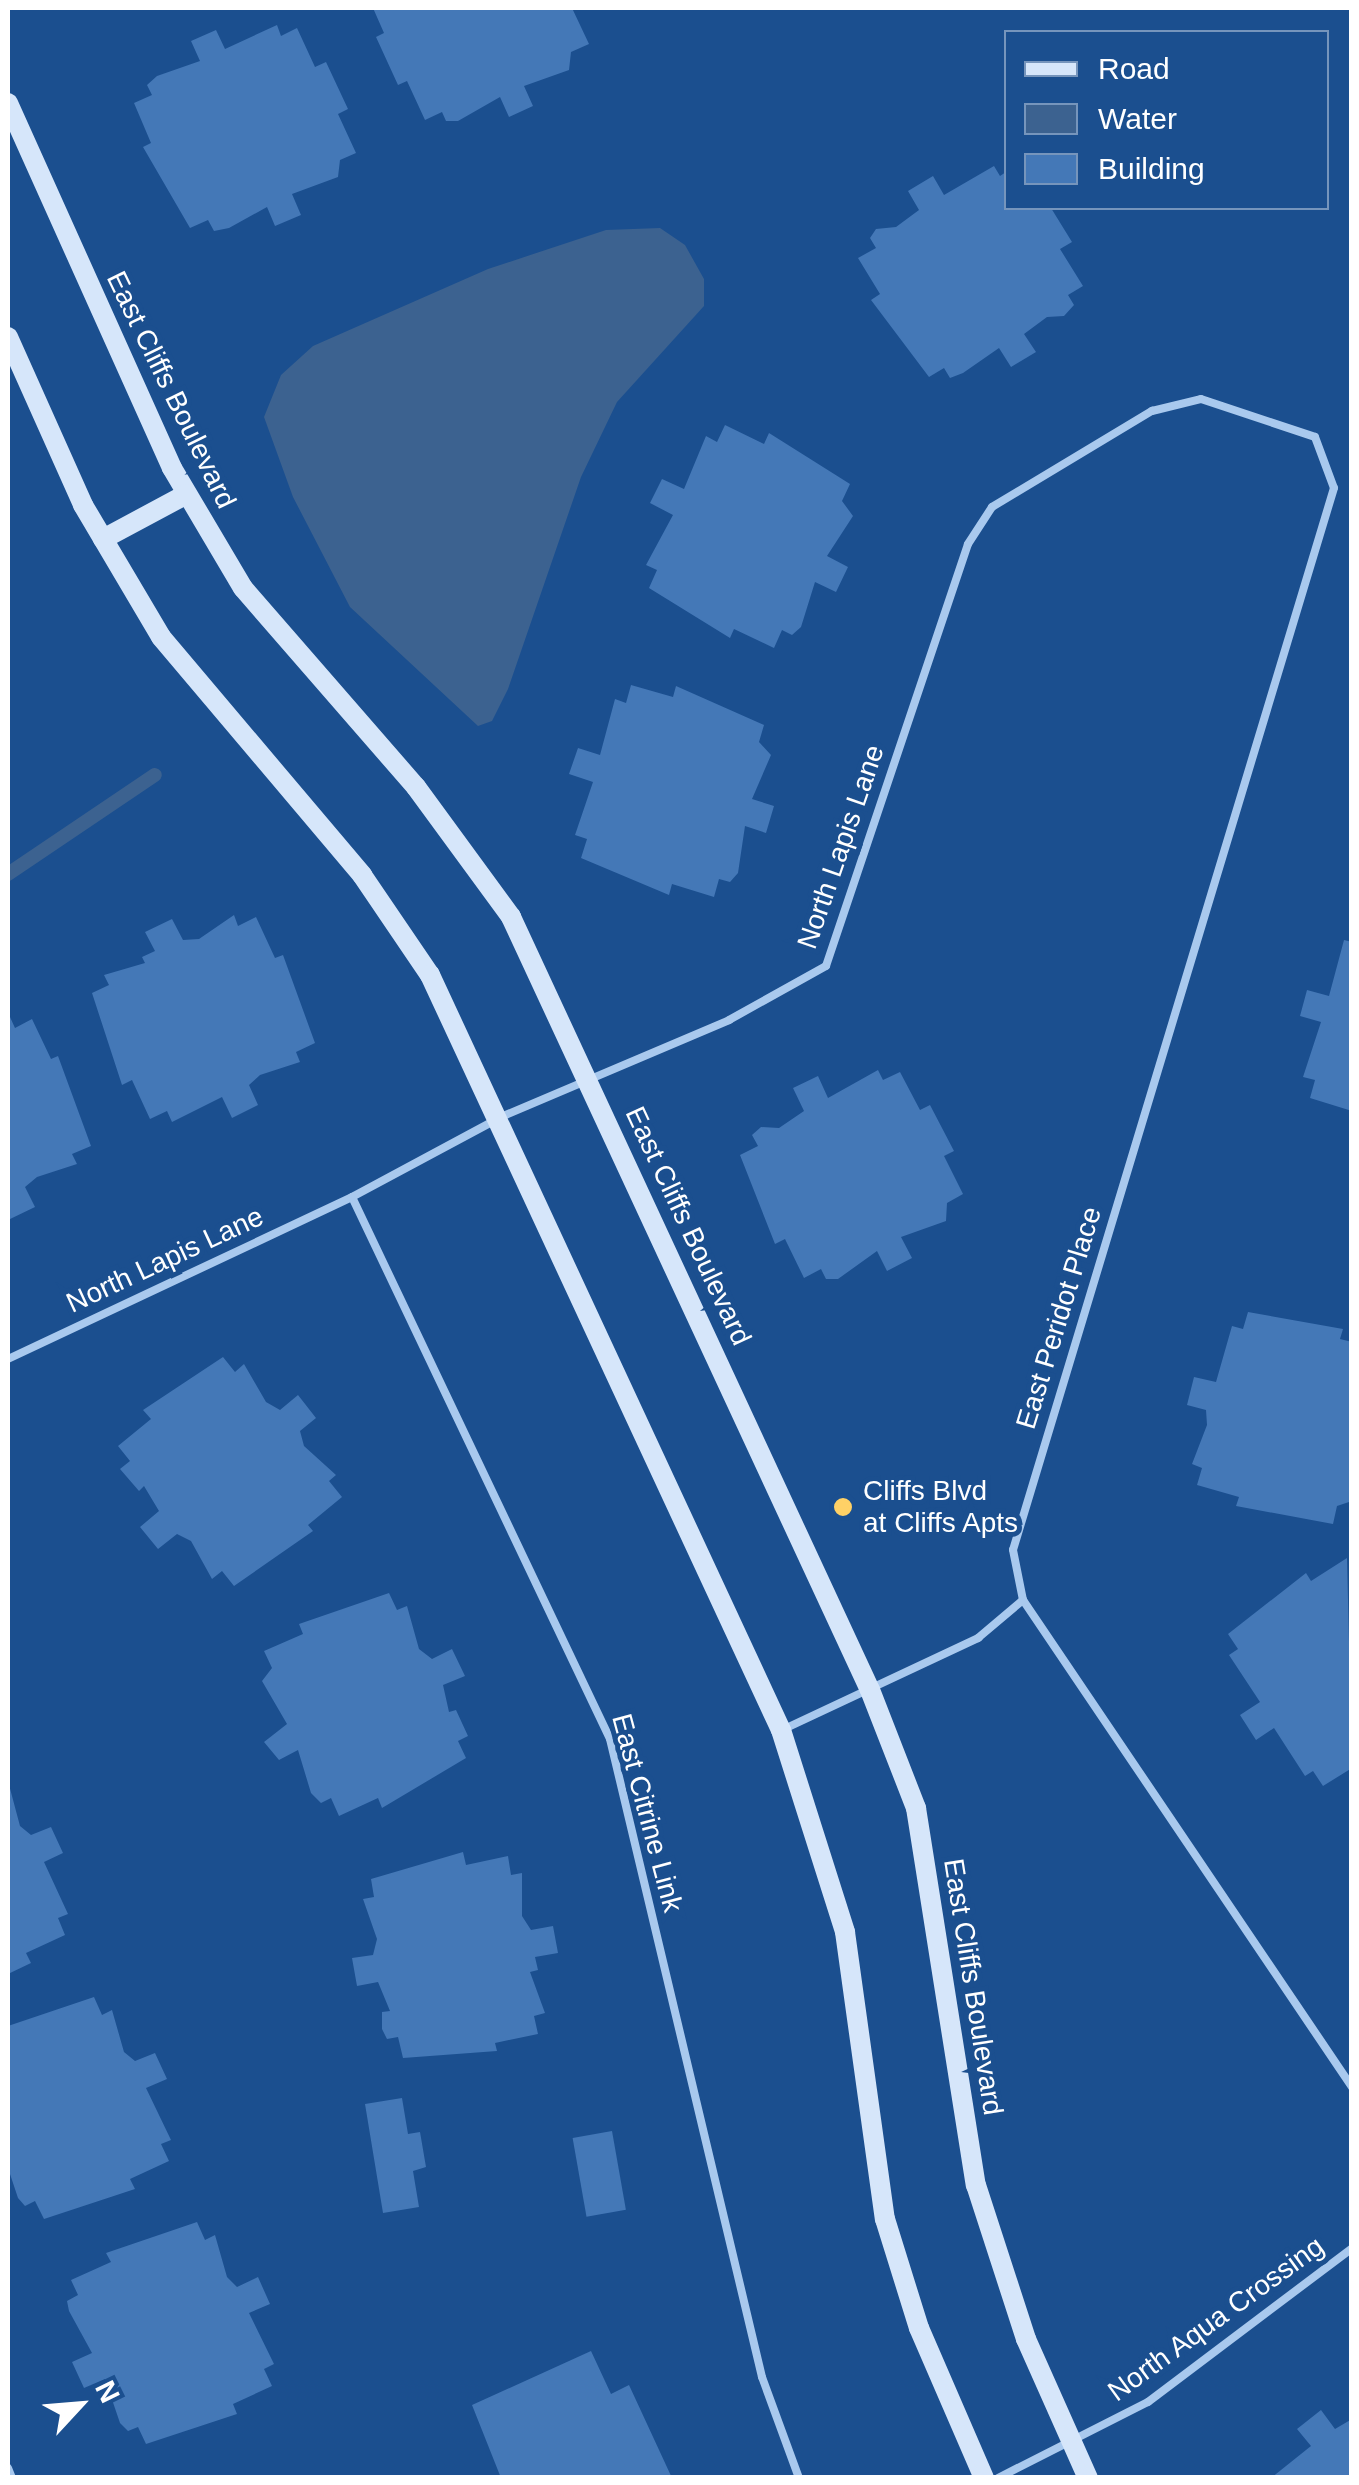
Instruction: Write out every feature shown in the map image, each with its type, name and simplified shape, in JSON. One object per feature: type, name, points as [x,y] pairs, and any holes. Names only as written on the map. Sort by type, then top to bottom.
[{"type":"street","name":"East Cliffs Boulevard","points":[[8,103],[187,494],[243,588],[416,787],[510,917],[589,1077],[870,1690],[916,1808],[976,2185],[1026,2340],[1088,2478]]},
{"type":"street","points":[[8,336],[103,539],[161,637],[362,874],[430,975],[501,1117],[781,1730],[845,1932],[885,2218],[918,2328],[984,2478]]},
{"type":"street","points":[[103,539],[187,494]]},
{"type":"lane","name":"North Lapis Lane","points":[[8,1359],[352,1197],[501,1117],[729,1020],[826,966],[968,544],[992,507],[1152,411],[1201,399],[1316,437],[1334,488]]},
{"type":"lane","name":"East Peridot Place","points":[[1334,488],[1013,1550],[1023,1600],[1352,2087]]},
{"type":"lane","name":"East Citrine Link","points":[[352,1197],[610,1740],[762,2377],[799,2478]]},
{"type":"lane","points":[[781,1730],[978,1638],[1023,1600]]},
{"type":"lane","name":"North Aqua Crossing","points":[[998,2478],[1148,2402],[1352,2248]]},
{"type":"lane","points":[[8,2468],[12,2478]]},
{"type":"water","points":[[660,228],[685,245],[704,279],[704,306],[617,402],[581,477],[508,689],[492,721],[478,726],[350,607],[293,497],[264,417],[281,375],[313,346],[488,269],[606,230]]},
{"type":"building","points":[[373,8],[572,8],[589,44],[571,52],[569,70],[524,86],[533,106],[509,117],[500,97],[458,121],[446,121],[442,112],[425,120],[407,81],[398,85],[376,37],[384,33]]},
{"type":"building","points":[[277,25],[281,36],[297,28],[315,67],[326,62],[348,109],[338,114],[356,153],[340,160],[338,177],[292,194],[301,215],[275,226],[267,207],[229,228],[214,231],[208,220],[190,228],[143,147],[151,143],[134,103],[152,95],[147,85],[157,76],[200,61],[191,41],[216,30],[225,49]]},
{"type":"building","points":[[994,166],[1000,176],[1004,173],[1004,210],[1052,210],[1072,242],[1060,249],[1083,286],[1068,295],[1074,305],[1064,316],[1047,317],[1024,334],[1036,352],[1011,367],[999,348],[963,373],[950,378],[944,368],[929,377],[871,300],[880,294],[858,258],[876,248],[870,238],[876,229],[896,227],[919,210],[908,191],[933,176],[944,195]]},
{"type":"building","points":[[725,425],[764,444],[769,433],[850,484],[842,501],[853,516],[827,556],[848,567],[836,592],[815,582],[801,627],[792,635],[782,630],[774,648],[734,629],[730,638],[649,588],[657,570],[646,565],[673,515],[650,503],[662,479],[684,489],[706,436],[717,442]]},
{"type":"building","points":[[631,685],[673,697],[676,686],[764,725],[759,742],[771,755],[752,799],[774,806],[766,833],[745,826],[738,873],[730,882],[719,879],[714,897],[672,884],[669,895],[581,858],[587,839],[575,835],[593,782],[569,774],[578,748],[600,755],[615,699],[626,703]]},
{"type":"building","points":[[234,915],[238,926],[256,917],[275,958],[283,955],[315,1043],[296,1052],[300,1062],[260,1075],[249,1085],[258,1105],[232,1118],[222,1097],[172,1122],[167,1111],[150,1119],[132,1080],[122,1085],[92,993],[109,985],[104,975],[145,963],[142,957],[155,951],[145,932],[172,919],[183,940],[199,939]]},
{"type":"building","points":[[1344,940],[1352,942],[1352,1111],[1310,1098],[1315,1080],[1303,1077],[1321,1022],[1300,1016],[1307,990],[1329,996]]},
{"type":"building","points":[[10,1017],[15,1028],[32,1019],[51,1059],[58,1056],[91,1146],[72,1154],[77,1164],[37,1177],[25,1187],[35,1207],[8,1220]]},
{"type":"building","points":[[878,1070],[883,1080],[900,1072],[920,1110],[930,1105],[954,1151],[944,1156],[963,1194],[947,1203],[946,1221],[901,1237],[912,1258],[887,1271],[877,1251],[838,1279],[826,1279],[821,1269],[804,1278],[785,1239],[775,1244],[740,1155],[758,1146],[752,1135],[761,1127],[779,1128],[804,1111],[793,1088],[818,1076],[828,1098]]},
{"type":"building","points":[[1248,1312],[1343,1329],[1340,1339],[1352,1342],[1352,1501],[1337,1506],[1333,1524],[1236,1506],[1239,1497],[1197,1485],[1202,1468],[1192,1464],[1207,1425],[1206,1410],[1187,1405],[1194,1377],[1216,1382],[1232,1326],[1243,1329]]},
{"type":"building","points":[[223,1357],[235,1372],[244,1364],[266,1402],[280,1410],[298,1395],[316,1418],[300,1431],[304,1446],[336,1475],[329,1481],[342,1497],[308,1525],[313,1531],[234,1586],[222,1571],[212,1579],[191,1541],[177,1534],[158,1549],[140,1527],[159,1511],[144,1486],[139,1491],[120,1469],[130,1461],[118,1446],[151,1419],[143,1410]]},
{"type":"building","points":[[1347,1558],[1352,1768],[1323,1786],[1313,1771],[1305,1776],[1274,1728],[1256,1740],[1240,1715],[1260,1702],[1229,1655],[1238,1649],[1228,1634],[1306,1573],[1311,1581]]},
{"type":"building","points":[[389,1593],[397,1610],[407,1606],[419,1649],[432,1659],[452,1649],[465,1676],[443,1685],[449,1712],[456,1710],[468,1736],[458,1741],[466,1758],[382,1808],[378,1798],[339,1816],[331,1798],[321,1803],[311,1793],[298,1750],[279,1760],[264,1742],[287,1724],[262,1681],[272,1668],[264,1651],[303,1634],[299,1624]]},
{"type":"building","points":[[8,1781],[20,1826],[31,1835],[51,1827],[63,1853],[44,1862],[68,1914],[58,1918],[65,1935],[26,1953],[31,1963],[8,1974]]},
{"type":"building","points":[[463,1852],[466,1865],[508,1856],[511,1875],[522,1873],[522,1916],[531,1930],[553,1926],[558,1953],[535,1957],[538,1970],[530,1972],[545,2013],[534,2016],[538,2034],[495,2043],[497,2051],[403,2058],[398,2037],[387,2039],[382,2029],[382,2012],[390,2011],[378,1982],[357,1986],[352,1958],[373,1955],[377,1939],[363,1899],[374,1897],[371,1879]]},
{"type":"building","points":[[94,1997],[102,2015],[112,2010],[124,2052],[135,2061],[155,2053],[167,2079],[146,2088],[171,2140],[161,2144],[169,2161],[130,2179],[135,2189],[44,2219],[35,2201],[25,2206],[18,2198],[8,2168],[8,2026]]},
{"type":"building","points":[[402,2098],[408,2134],[420,2132],[426,2167],[413,2171],[419,2207],[383,2213],[365,2104]]},
{"type":"building","points":[[612,2131],[626,2210],[586,2217],[573,2138]]},
{"type":"building","points":[[197,2222],[205,2240],[215,2235],[227,2277],[237,2287],[258,2277],[270,2304],[249,2313],[274,2364],[264,2369],[272,2386],[233,2404],[237,2414],[146,2444],[138,2427],[128,2431],[120,2423],[105,2379],[84,2388],[72,2362],[92,2353],[69,2311],[67,2301],[78,2295],[71,2280],[111,2262],[106,2253]]},
{"type":"building","points":[[591,2351],[611,2394],[629,2385],[672,2478],[501,2478],[472,2405]]},
{"type":"building","points":[[1321,2410],[1335,2429],[1352,2419],[1352,2478],[1271,2478],[1311,2446],[1297,2429]]},
{"type":"waterway","points":[[8,874],[155,775]]},
{"type":"place","name":"Cliffs Blvd at Cliffs Apts","points":[[843,1507]]}]
